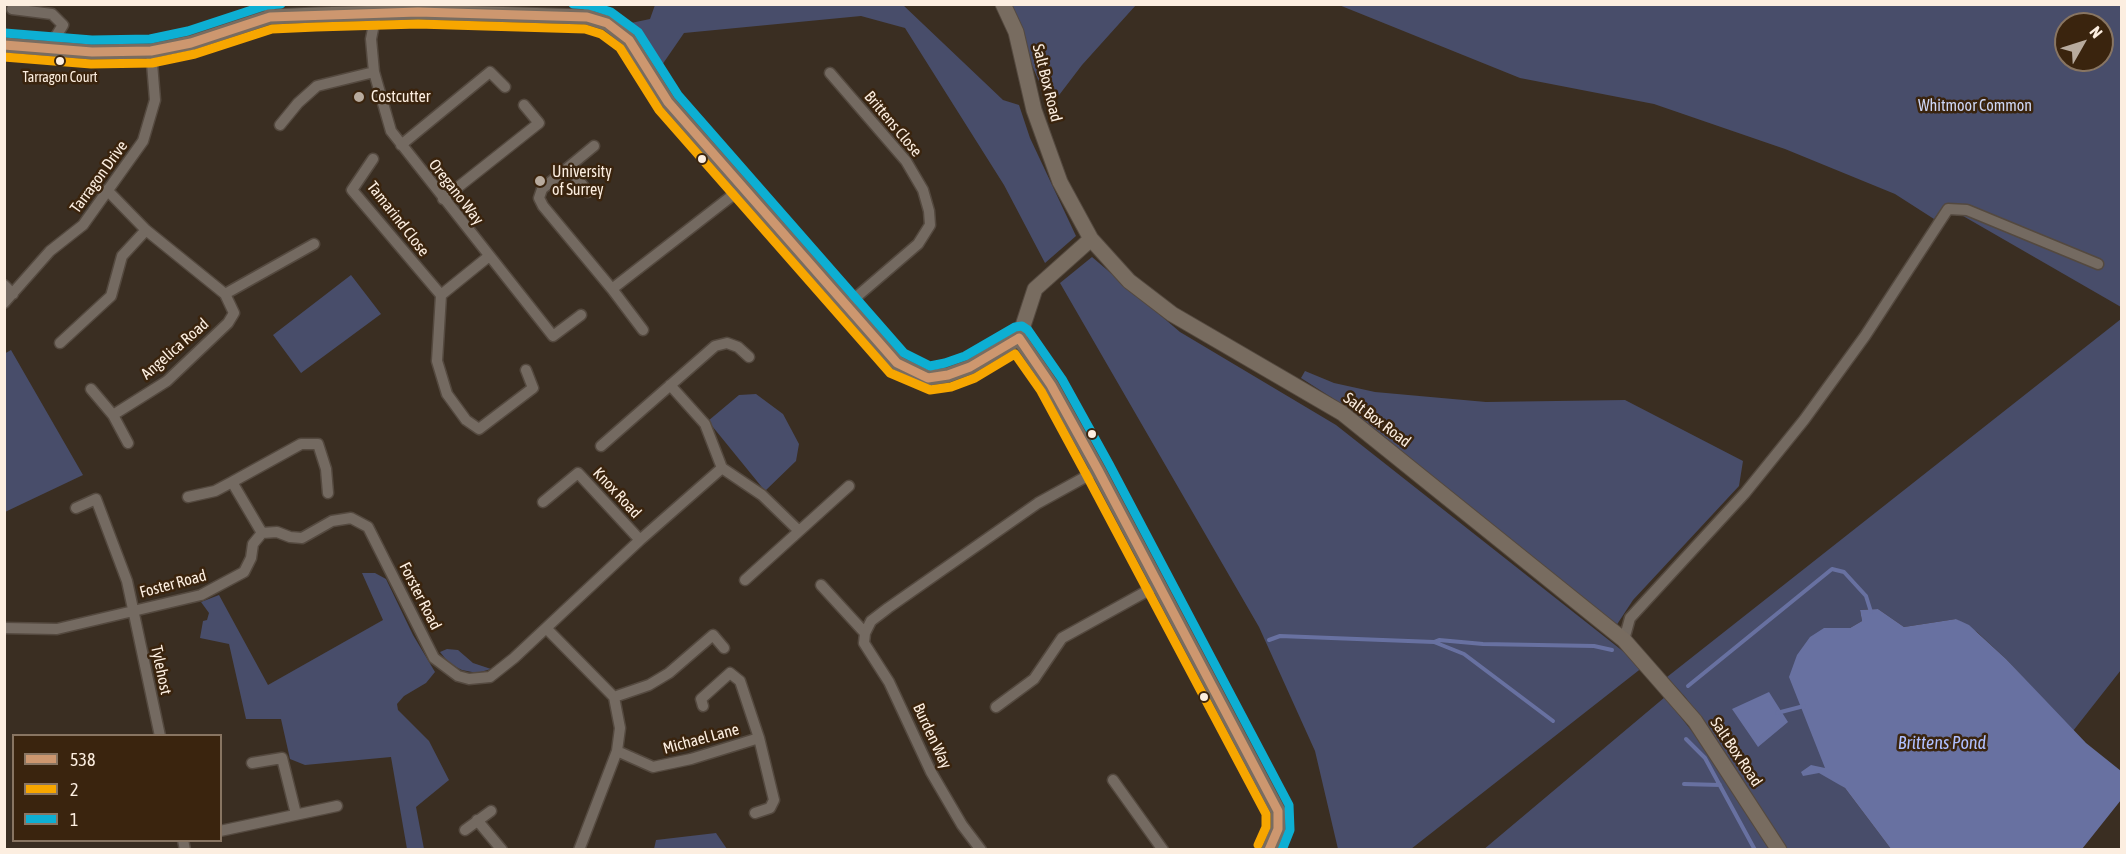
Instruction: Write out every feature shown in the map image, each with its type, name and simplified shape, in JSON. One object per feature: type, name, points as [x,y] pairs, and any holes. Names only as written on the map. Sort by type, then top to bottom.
[{"type":"street","name":"Salt Box Road","points":[[1003,4],[1016,32],[1045,145],[1070,201],[1091,239],[1129,281],[1172,314],[1342,413],[1624,640],[1695,721],[1779,849]]},
{"type":"street","points":[[12,9],[52,14],[63,25],[48,49]]},
{"type":"street","points":[[4,45],[104,53],[151,51],[191,43],[270,11],[376,14],[588,11],[629,40],[668,102],[897,363],[928,378],[970,367],[1019,338],[1035,289],[1091,239]]},
{"type":"street","name":"Oregano Way","points":[[376,14],[371,39],[374,72],[391,131],[488,257],[553,336],[581,315]]},
{"type":"street","name":"Tarragon Drive","points":[[4,303],[50,251],[83,225],[143,141],[155,100],[151,51]]},
{"type":"street","points":[[279,125],[317,86],[374,72]]},
{"type":"street","points":[[401,145],[490,72],[505,87]]},
{"type":"street","name":"Brittens Close","points":[[830,73],[906,161],[923,190],[929,211],[930,225],[918,244],[847,305]]},
{"type":"street","points":[[443,200],[539,123],[524,105]]},
{"type":"street","points":[[594,146],[542,189],[539,198],[543,206],[643,330]]},
{"type":"street","name":"Tamarind Close","points":[[373,159],[352,190],[441,295]]},
{"type":"street","points":[[569,168],[588,192]]},
{"type":"street","points":[[612,289],[742,188]]},
{"type":"street","points":[[106,190],[146,230],[225,294],[314,244]]},
{"type":"street","points":[[1624,640],[1630,618],[1745,493],[1804,420],[1865,336],[1948,209],[1966,210],[2098,264]]},
{"type":"street","points":[[60,343],[111,296],[122,256],[146,230]]},
{"type":"street","points":[[488,257],[441,295],[437,361],[447,394],[466,420],[478,429],[533,388],[526,370]]},
{"type":"street","points":[[4,285],[13,294]]},
{"type":"street","name":"Angelica Road","points":[[113,415],[167,381],[228,322],[234,313],[225,294]]},
{"type":"street","points":[[1019,338],[1051,385],[1098,470],[1278,811],[1278,830],[1269,849]]},
{"type":"street","name":"Knox Road","points":[[601,446],[715,346],[727,343],[738,347],[749,357]]},
{"type":"street","points":[[670,385],[705,424],[722,468],[762,495],[798,530]]},
{"type":"street","points":[[91,389],[113,415],[128,443]]},
{"type":"street","points":[[188,497],[215,491],[301,444],[318,444],[326,469],[328,493]]},
{"type":"street","name":"Knox Road","points":[[546,628],[640,540],[722,468]]},
{"type":"street","points":[[821,585],[865,633],[871,621],[888,608],[1038,503],[1098,470]]},
{"type":"street","name":"Knox Road","points":[[543,502],[578,473],[640,540]]},
{"type":"street","points":[[232,482],[262,533]]},
{"type":"street","points":[[745,580],[849,486]]},
{"type":"street","name":"Tylehost","points":[[76,508],[96,499],[127,581],[160,734]]},
{"type":"street","name":"Forster Road","points":[[262,533],[277,532],[290,537],[302,538],[332,521],[351,518],[368,527],[434,658],[458,676],[469,680],[490,677],[546,628]]},
{"type":"street","name":"Foster Road","points":[[4,628],[57,629],[201,595],[244,572],[251,558],[253,544],[262,533]]},
{"type":"street","points":[[996,707],[1034,679],[1062,638],[1158,585]]},
{"type":"street","points":[[546,628],[614,697],[620,728],[617,751],[579,849]]},
{"type":"street","name":"Burden Way","points":[[865,633],[864,644],[889,682],[931,772],[962,825],[981,849]]},
{"type":"street","points":[[614,697],[649,685],[669,673],[713,636],[724,648]]},
{"type":"street","name":"Michael Lane","points":[[703,706],[701,699],[730,674],[740,681],[759,738],[774,800],[770,808],[755,813]]},
{"type":"street","name":"Michael Lane","points":[[617,751],[653,767],[691,759],[759,738]]},
{"type":"street","points":[[252,763],[282,758],[296,814]]},
{"type":"street","points":[[1113,780],[1163,849]]},
{"type":"street","points":[[222,831],[337,806]]},
{"type":"street","points":[[465,830],[490,811]]},
{"type":"street","points":[[477,820],[502,849]]},
{"type":"green space","points":[[655,5],[903,5],[1003,100],[1019,105],[1030,138],[1076,236],[1045,263],[1004,185],[905,28],[861,16],[684,33],[662,65],[631,23],[650,19]]},
{"type":"green space","points":[[1006,5],[1136,5],[1082,65],[1050,107]]},
{"type":"green space","name":"Whitmoor Common","points":[[1339,5],[2121,5],[2121,307],[1944,205],[1934,219],[1895,194],[1785,149],[1654,104],[1520,78]]},
{"type":"green space","points":[[1092,257],[1180,332],[1336,425],[1643,667],[1411,849],[1338,849],[1315,751],[1259,627],[1060,283]]},
{"type":"green space","points":[[351,275],[381,314],[301,373],[273,335]]},
{"type":"green space","points":[[2121,319],[2121,670],[2073,731],[2006,659],[1977,632],[1956,619],[1904,627],[1878,609],[1860,610],[1862,621],[1850,628],[1824,628],[1832,779],[1845,788],[1891,849],[1786,849],[1686,698],[1667,677]]},
{"type":"green space","points":[[11,350],[83,475],[5,512],[4,354]]},
{"type":"green space","points":[[1305,371],[1334,383],[1375,392],[1486,402],[1625,400],[1743,461],[1739,486],[1633,600],[1616,626],[1351,410],[1301,378]]},
{"type":"green space","points":[[756,394],[783,414],[799,444],[796,461],[765,491],[708,421],[739,395]]},
{"type":"green space","points":[[362,573],[375,573],[386,579],[413,635],[435,672],[426,683],[404,696],[397,704],[398,710],[429,741],[449,780],[416,807],[424,849],[407,849],[391,757],[305,765],[290,759],[281,719],[246,719],[229,644],[200,638],[203,621],[207,620],[209,613],[201,602],[219,595],[268,685],[383,620]]},
{"type":"green space","points":[[447,649],[458,650],[473,663],[491,669],[477,673],[462,670],[450,664],[440,652]]},
{"type":"green space","points":[[1665,697],[1709,753],[1769,849],[1483,850]]},
{"type":"green space","points":[[716,833],[727,849],[654,849],[656,840]]},
{"type":"water","name":"Brittens Pond","points":[[1878,609],[1904,627],[1956,619],[1969,625],[2006,659],[2086,743],[2121,771],[2121,800],[2082,849],[1891,849],[1845,788],[1819,773],[1803,776],[1801,772],[1811,765],[1825,768],[1789,677],[1797,655],[1810,637],[1824,628],[1850,628],[1862,621],[1860,610]]},
{"type":"water","points":[[1769,692],[1788,722],[1758,747],[1732,709]]},
{"type":"waterway","points":[[1688,686],[1832,569],[1844,572],[1866,596],[1871,612]]},
{"type":"waterway","points":[[1269,640],[1280,636],[1434,642],[1464,654],[1553,721]]},
{"type":"waterway","points":[[1434,642],[1439,640],[1483,644],[1594,646],[1612,650]]},
{"type":"waterway","points":[[1777,713],[1804,706]]},
{"type":"waterway","points":[[1686,739],[1705,758],[1755,850]]},
{"type":"waterway","points":[[1684,784],[1720,785]]},
{"type":"transit line","name":"1","points":[[5,33],[92,40],[150,39],[188,31],[267,5],[281,4]]},
{"type":"transit line","name":"1","points":[[573,4],[589,5],[611,12],[638,32],[678,95],[904,353],[930,366],[965,356],[1015,327],[1022,326],[1028,330],[1062,379],[1109,464],[1289,805],[1290,830],[1282,850]]},
{"type":"transit line","name":"538","points":[[4,45],[92,52],[151,51],[191,43],[270,17],[418,12],[587,17],[607,23],[629,40],[668,102],[897,363],[928,378],[948,375],[970,367],[1019,338]]},
{"type":"transit line","name":"2","points":[[4,57],[91,64],[152,63],[195,54],[272,29],[316,27],[418,24],[585,29],[601,34],[620,48],[659,110],[890,373],[930,390],[951,387],[975,378],[1015,354],[1041,391],[1266,814],[1266,827],[1258,845]]},
{"type":"transit line","name":"538","points":[[1019,338],[1051,385],[1098,470],[1278,811],[1278,829],[1269,850]]},
{"type":"place","name":"Tarragon Court","points":[[60,61]]},
{"type":"place","name":"Costcutter","points":[[359,97]]},
{"type":"place","name":"University of Surrey","points":[[540,181]]}]
